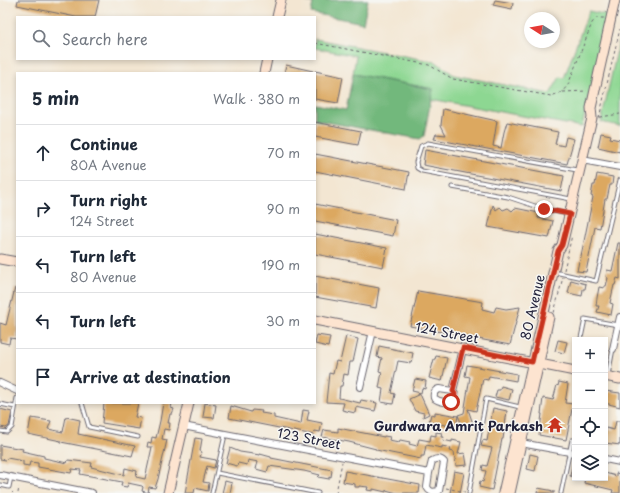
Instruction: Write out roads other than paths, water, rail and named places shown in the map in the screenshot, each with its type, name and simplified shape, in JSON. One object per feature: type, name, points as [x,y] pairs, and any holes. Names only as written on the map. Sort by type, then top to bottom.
[{"type":"main road","points":[[277,16],[281,0]]},
{"type":"main road","name":"80 Avenue","points":[[596,120],[591,108],[616,0]]},
{"type":"main road","name":"80 Avenue","points":[[510,493],[558,251],[562,245],[582,160],[596,120],[597,109],[620,6]]},
{"type":"main road","points":[[264,72],[267,60]]},
{"type":"main road","name":"80 Avenue","points":[[503,493],[522,407],[561,273],[563,253],[562,245]]},
{"type":"main road","points":[[0,259],[16,262]]},
{"type":"main road","name":"124 Street","points":[[316,320],[536,362],[572,370]]},
{"type":"main road","points":[[608,377],[620,379]]},
{"type":"main road","points":[[168,493],[189,404]]},
{"type":"main road","points":[[519,419],[520,425],[518,436],[521,443]]},
{"type":"street","points":[[582,160],[620,167]]},
{"type":"street","points":[[613,349],[620,317]]},
{"type":"street","points":[[360,386],[373,331]]},
{"type":"street","points":[[453,391],[463,348]]},
{"type":"street","points":[[0,383],[16,391]]},
{"type":"street","name":"123 Street","points":[[183,426],[429,473]]},
{"type":"street","points":[[521,443],[572,453]]},
{"type":"street","points":[[436,459],[444,462],[439,491],[432,492],[427,487],[429,473],[432,461],[436,459]]},
{"type":"street","points":[[608,460],[620,462]]},
{"type":"street","points":[[0,475],[92,493]]},
{"type":"lane","points":[[573,199],[419,170],[416,166],[419,149],[424,144],[434,144],[580,171]]},
{"type":"lane","points":[[561,273],[596,281],[620,180]]},
{"type":"lane","points":[[452,187],[508,197],[544,209],[570,214]]},
{"type":"lane","points":[[580,337],[585,319],[618,325]]},
{"type":"lane","points":[[607,373],[613,349]]},
{"type":"lane","points":[[469,493],[486,399],[522,407]]},
{"type":"lane","points":[[0,431],[7,432],[12,427],[16,402]]},
{"type":"lane","points":[[0,404],[15,407]]},
{"type":"lane","points":[[82,404],[89,427],[138,437]]},
{"type":"lane","points":[[212,493],[226,433]]},
{"type":"lane","points":[[566,493],[562,493],[572,457]]},
{"type":"lane","points":[[216,473],[318,493]]},
{"type":"lane","points":[[0,485],[9,487],[11,478]]},
{"type":"place","name":"Gurdwara Amrit Parkash","points":[[555,425]]}]
